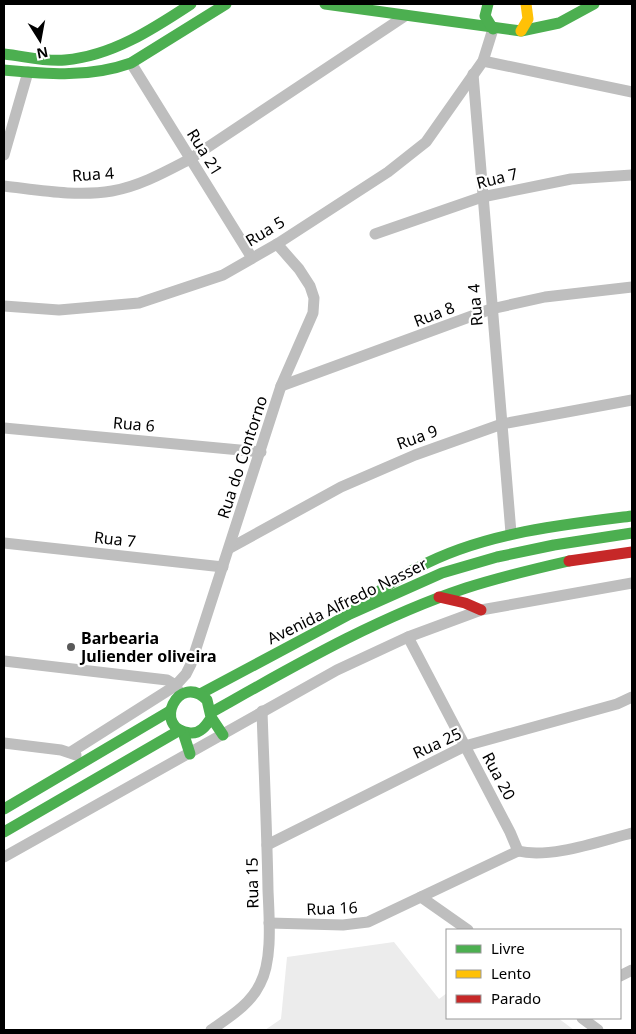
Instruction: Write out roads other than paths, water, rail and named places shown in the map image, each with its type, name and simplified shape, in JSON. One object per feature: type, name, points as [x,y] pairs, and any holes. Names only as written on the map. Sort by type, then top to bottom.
[{"type":"main road","points":[[4,54],[65,60],[91,55],[119,46],[167,20],[191,4]]},
{"type":"main road","points":[[4,70],[66,75],[101,73],[131,63],[226,4]]},
{"type":"main road","points":[[324,4],[521,32],[546,29],[571,19],[594,4]]},
{"type":"main road","points":[[488,4],[485,16],[493,29]]},
{"type":"main road","points":[[521,32],[527,26],[529,19],[526,4]]},
{"type":"main road","points":[[65,60],[66,75]]},
{"type":"main road","points":[[350,614],[375,592],[430,562],[511,533],[632,516]]},
{"type":"main road","name":"Avenida Alfredo Nasser","points":[[200,694],[350,614],[442,573],[488,559],[554,545],[632,532]]},
{"type":"main road","name":"Avenida Alfredo Nasser","points":[[211,715],[361,630],[439,597],[485,580],[554,563],[632,552]]},
{"type":"main road","points":[[439,597],[465,603],[481,610]]},
{"type":"main road","points":[[211,715],[203,729],[190,734],[181,731],[174,725],[170,711],[178,690],[200,694],[206,698],[211,715],[219,726],[222,735]]},
{"type":"main road","points":[[4,810],[170,711]]},
{"type":"main road","points":[[181,731],[190,754]]},
{"type":"main road","points":[[4,832],[181,731]]},
{"type":"street","name":"Rua 4","points":[[4,186],[88,193],[112,191],[158,176],[190,159],[405,16]]},
{"type":"street","points":[[493,29],[484,61],[632,92]]},
{"type":"street","name":"Rua 5","points":[[4,306],[59,310],[139,303],[184,290],[223,275],[277,244],[388,172],[417,150],[435,131],[473,74],[484,61]]},
{"type":"street","name":"Rua 21","points":[[131,63],[252,258]]},
{"type":"street","points":[[4,155],[28,72]]},
{"type":"street","name":"Rua 4","points":[[473,74],[511,533]]},
{"type":"street","name":"Rua 7","points":[[375,234],[482,197],[571,179],[632,175]]},
{"type":"street","name":"Rua do Contorno","points":[[178,690],[191,664],[282,386],[313,313],[314,298],[310,286],[299,268],[277,244]]},
{"type":"street","name":"Rua 8","points":[[282,386],[491,309],[545,297],[632,287]]},
{"type":"street","name":"Rua 9","points":[[230,548],[341,487],[378,469],[502,424],[582,407],[632,400]]},
{"type":"street","name":"Rua 6","points":[[4,428],[261,452]]},
{"type":"street","name":"Rua 7","points":[[4,543],[223,567]]},
{"type":"street","points":[[4,857],[337,670],[408,637],[481,610],[632,583]]},
{"type":"street","name":"Rua 20","points":[[408,637],[510,832],[518,851]]},
{"type":"street","points":[[4,661],[167,680],[178,690],[71,752]]},
{"type":"street","name":"Rua 25","points":[[267,845],[465,746],[632,698]]},
{"type":"street","name":"Rua 15","points":[[211,1030],[254,996],[262,982],[267,963],[269,923],[262,712]]},
{"type":"street","points":[[4,743],[71,752],[85,761]]},
{"type":"street","points":[[518,851],[528,853],[554,851],[632,833]]},
{"type":"street","name":"Rua 16","points":[[269,923],[358,925],[384,916],[518,851]]},
{"type":"street","points":[[421,897],[467,929]]},
{"type":"street","points":[[583,1019],[598,1030]]},
{"type":"place","name":"Barbearia Juliender oliveira","points":[[71,647]]}]
